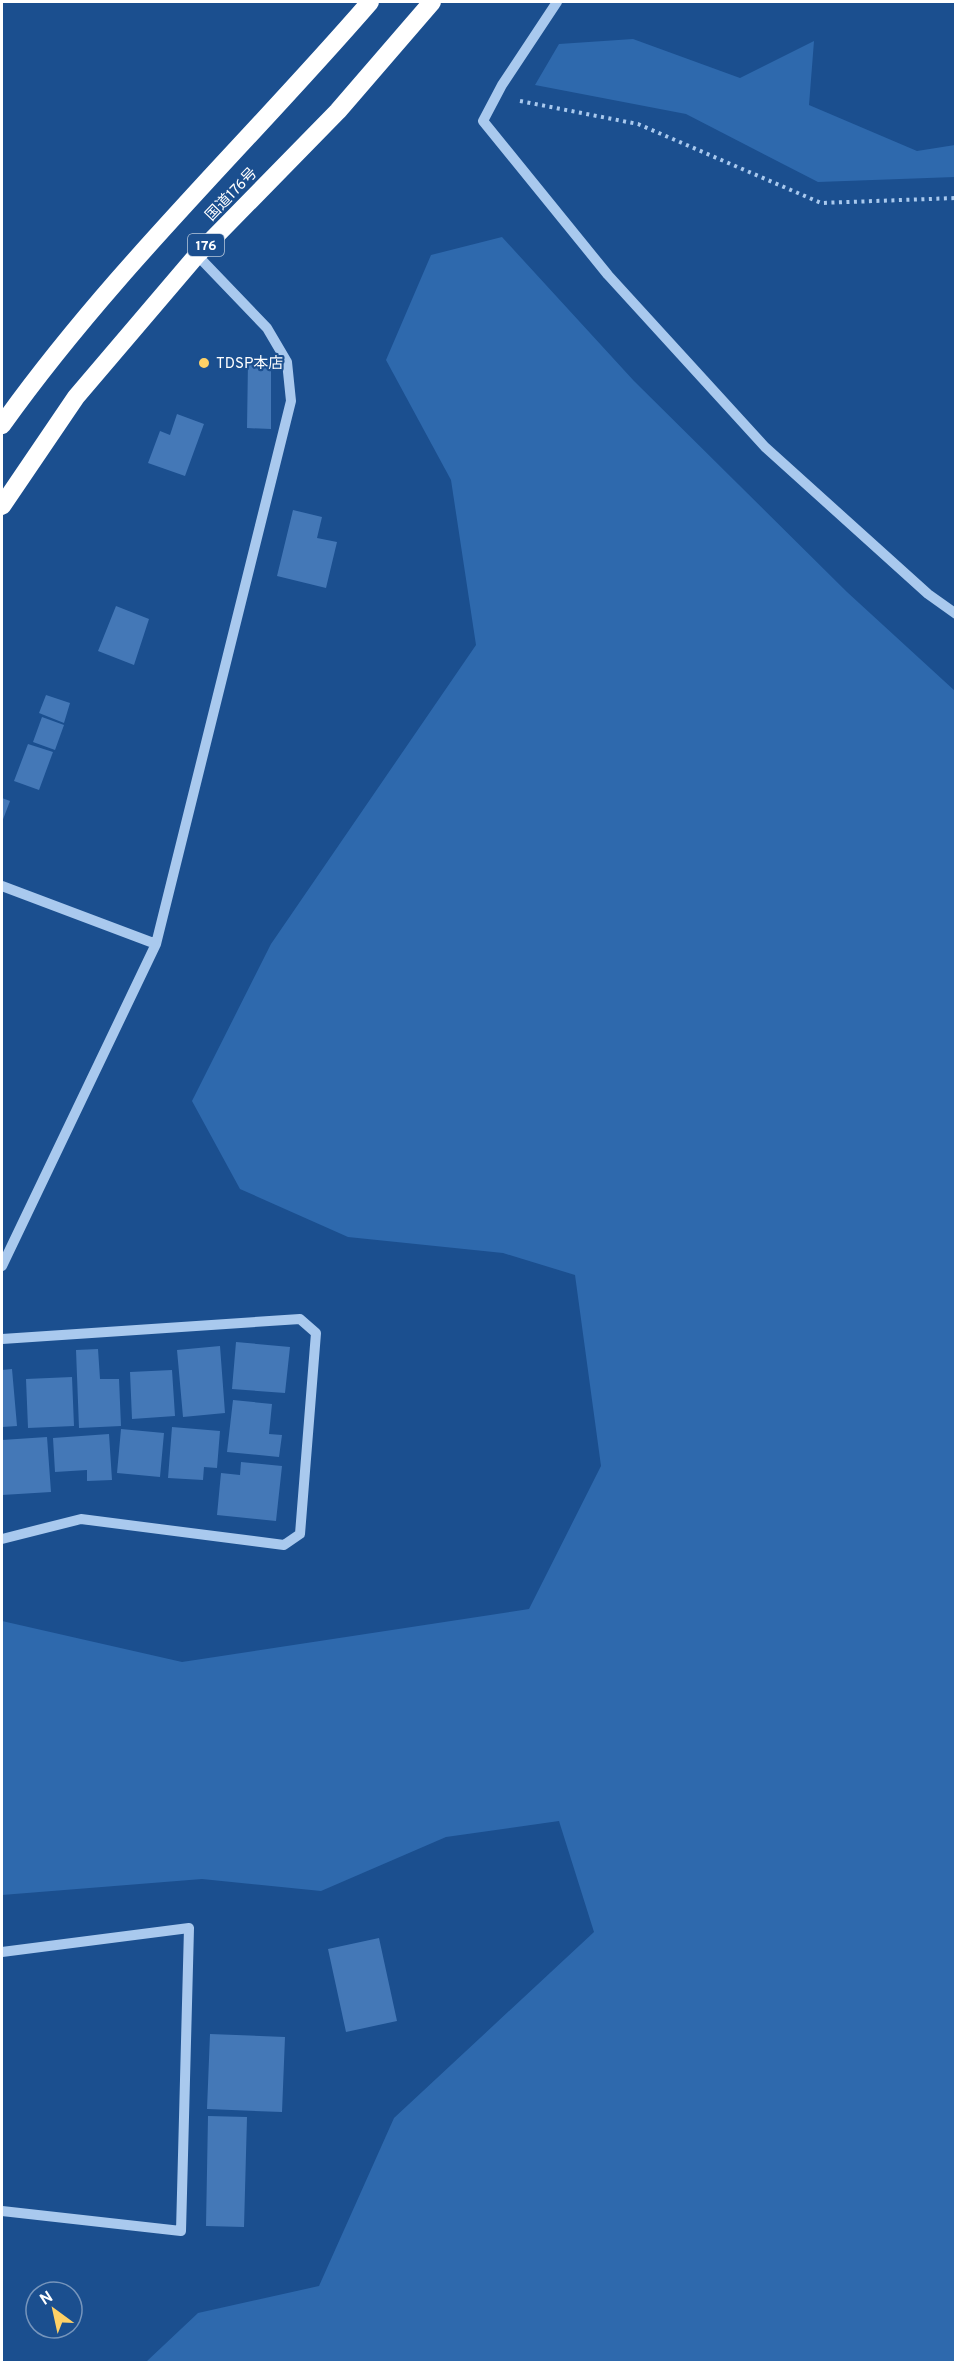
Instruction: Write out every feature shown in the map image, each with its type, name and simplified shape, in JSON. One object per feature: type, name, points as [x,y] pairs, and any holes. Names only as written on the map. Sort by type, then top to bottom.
[{"type":"highway","name":"国道176号","points":[[2,424],[43,367],[177,212],[370,2]]},
{"type":"highway","name":"国道176号","points":[[2,506],[76,397],[196,255],[338,111],[432,2]]},
{"type":"street","points":[[557,2],[496,96],[483,121],[608,275],[765,447],[928,594],[956,614]]},
{"type":"street","points":[[2,1266],[156,944],[291,400],[287,362],[267,328],[196,255]]},
{"type":"street","points":[[2,886],[156,944]]},
{"type":"street","points":[[2,1339],[300,1319],[316,1333],[300,1534],[284,1545],[81,1519],[2,1539]]},
{"type":"street","points":[[2,1952],[189,1928],[181,2232],[2,2211]]},
{"type":"path","points":[[496,96],[638,124],[821,203],[956,198]]},
{"type":"shaded area","points":[[633,39],[740,78],[814,41],[809,105],[917,151],[955,145],[955,177],[818,182],[686,114],[535,85],[559,44]]},
{"type":"shaded area","points":[[502,237],[634,381],[847,592],[955,691],[955,2362],[146,2362],[198,2313],[319,2286],[394,2118],[594,1932],[559,1821],[446,1837],[321,1891],[202,1879],[2,1895],[2,1621],[182,1662],[529,1609],[601,1466],[575,1275],[503,1253],[348,1237],[240,1189],[192,1101],[271,944],[476,645],[451,480],[386,360],[431,255]]},
{"type":"building","points":[[248,361],[271,361],[271,429],[247,428]]},
{"type":"building","points":[[177,414],[204,424],[185,476],[148,463],[160,431],[170,435]]},
{"type":"building","points":[[293,510],[322,517],[317,538],[337,542],[326,588],[277,576]]},
{"type":"building","points":[[116,606],[149,619],[134,665],[98,651]]},
{"type":"building","points":[[46,695],[70,703],[64,723],[39,713]]},
{"type":"building","points":[[42,717],[64,725],[55,750],[33,742]]},
{"type":"building","points":[[28,744],[53,752],[39,790],[14,781]]},
{"type":"building","points":[[2,798],[10,801],[2,822]]},
{"type":"building","points":[[236,1342],[290,1347],[285,1393],[232,1389]]},
{"type":"building","points":[[220,1346],[225,1413],[183,1417],[177,1350]]},
{"type":"building","points":[[98,1349],[100,1379],[119,1379],[121,1426],[79,1428],[76,1350]]},
{"type":"building","points":[[12,1369],[17,1426],[2,1427],[2,1370]]},
{"type":"building","points":[[172,1370],[175,1416],[132,1419],[130,1372]]},
{"type":"building","points":[[72,1377],[74,1426],[28,1428],[26,1379]]},
{"type":"building","points":[[233,1400],[272,1404],[269,1434],[282,1435],[279,1457],[227,1452]]},
{"type":"building","points":[[172,1427],[220,1431],[217,1468],[204,1467],[203,1480],[168,1478]]},
{"type":"building","points":[[121,1429],[164,1433],[160,1477],[117,1473]]},
{"type":"building","points":[[109,1434],[112,1480],[87,1481],[87,1470],[55,1472],[53,1438]]},
{"type":"building","points":[[47,1437],[51,1492],[2,1495],[2,1440]]},
{"type":"building","points":[[241,1462],[282,1466],[276,1521],[217,1515],[221,1473],[240,1475]]},
{"type":"building","points":[[379,1938],[397,2021],[346,2032],[328,1949]]},
{"type":"building","points":[[210,2034],[285,2037],[282,2112],[207,2109]]},
{"type":"building","points":[[208,2116],[247,2117],[244,2227],[206,2226]]},
{"type":"place","name":"TDSP本店","points":[[204,363]]}]
